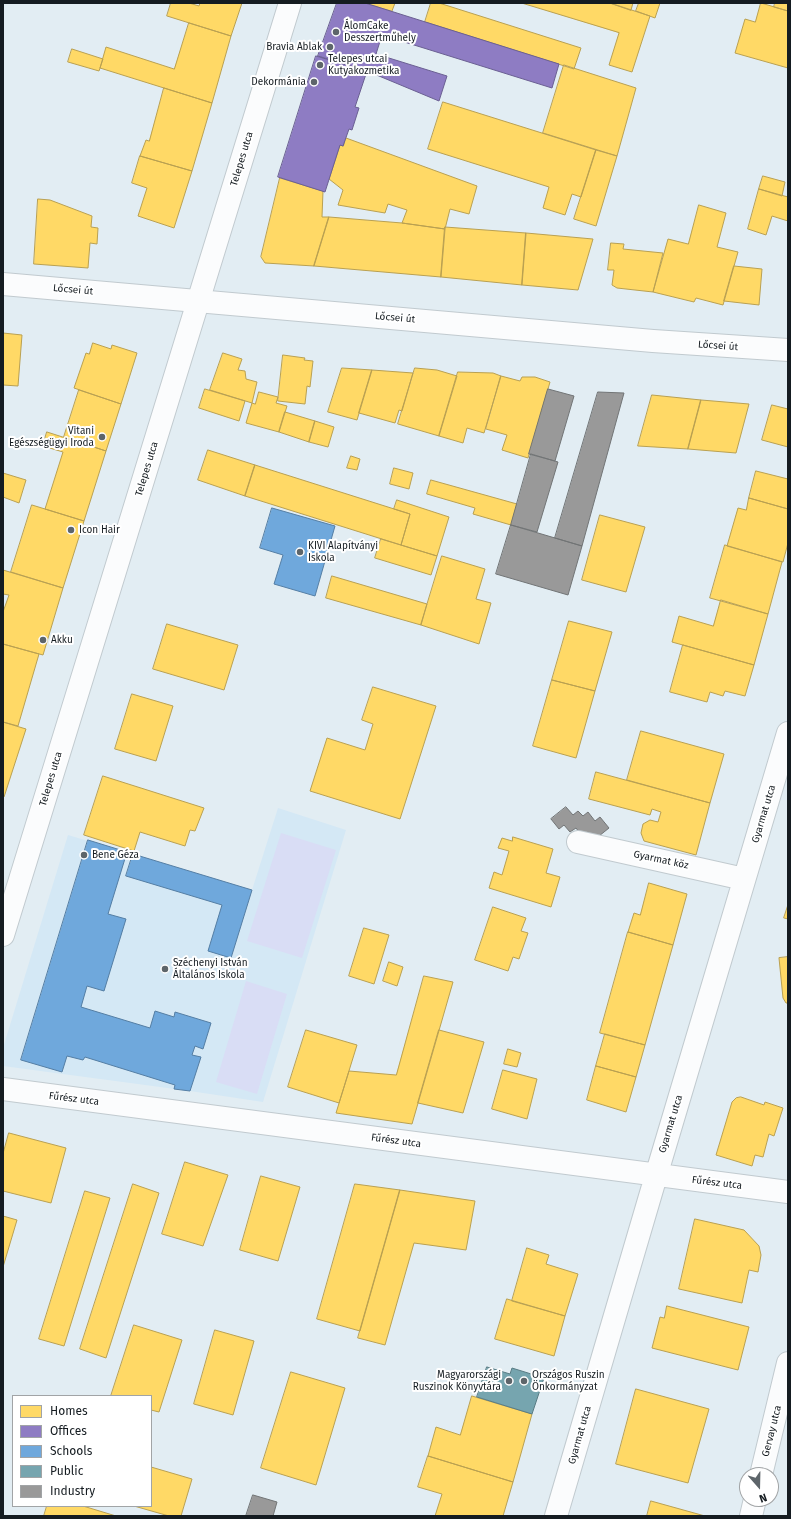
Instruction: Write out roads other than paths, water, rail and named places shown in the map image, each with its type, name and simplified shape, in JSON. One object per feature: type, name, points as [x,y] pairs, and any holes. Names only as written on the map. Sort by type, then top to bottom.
[{"type":"street","name":"Telepes utca","points":[[3,935],[290,3]]},
{"type":"street","name":"Lőcsei út","points":[[3,284],[652,341],[788,350]]},
{"type":"street","name":"Gyarmat utca","points":[[556,1516],[788,733]]},
{"type":"street","name":"Gyarmat köz","points":[[578,842],[744,879]]},
{"type":"street","name":"Fűrész utca","points":[[3,1089],[656,1176],[788,1192]]},
{"type":"street","name":"Gervay utca","points":[[763,1467],[788,1363]]},
{"type":"place","name":"ÁlomCake Desszertműhely","points":[[336,32]]},
{"type":"place","name":"Bravia Ablak","points":[[330,47]]},
{"type":"place","name":"Telepes utcai Kutyakozmetika","points":[[320,65]]},
{"type":"place","name":"Dekormánia","points":[[314,82]]},
{"type":"place","name":"Vitani Egészségügyi Iroda","points":[[102,437]]},
{"type":"place","name":"Icon Hair","points":[[71,530]]},
{"type":"place","name":"KIVI Alapítványi Iskola","points":[[300,552]]},
{"type":"place","name":"Akku","points":[[43,640]]},
{"type":"place","name":"Bene Géza","points":[[84,855]]},
{"type":"place","name":"Széchenyi István Általános Iskola","points":[[165,969]]},
{"type":"place","name":"Magyarországi Ruszinok Könyvtára","points":[[509,1381]]},
{"type":"place","name":"Országos Ruszin Önkormányzat","points":[[524,1381]]}]
